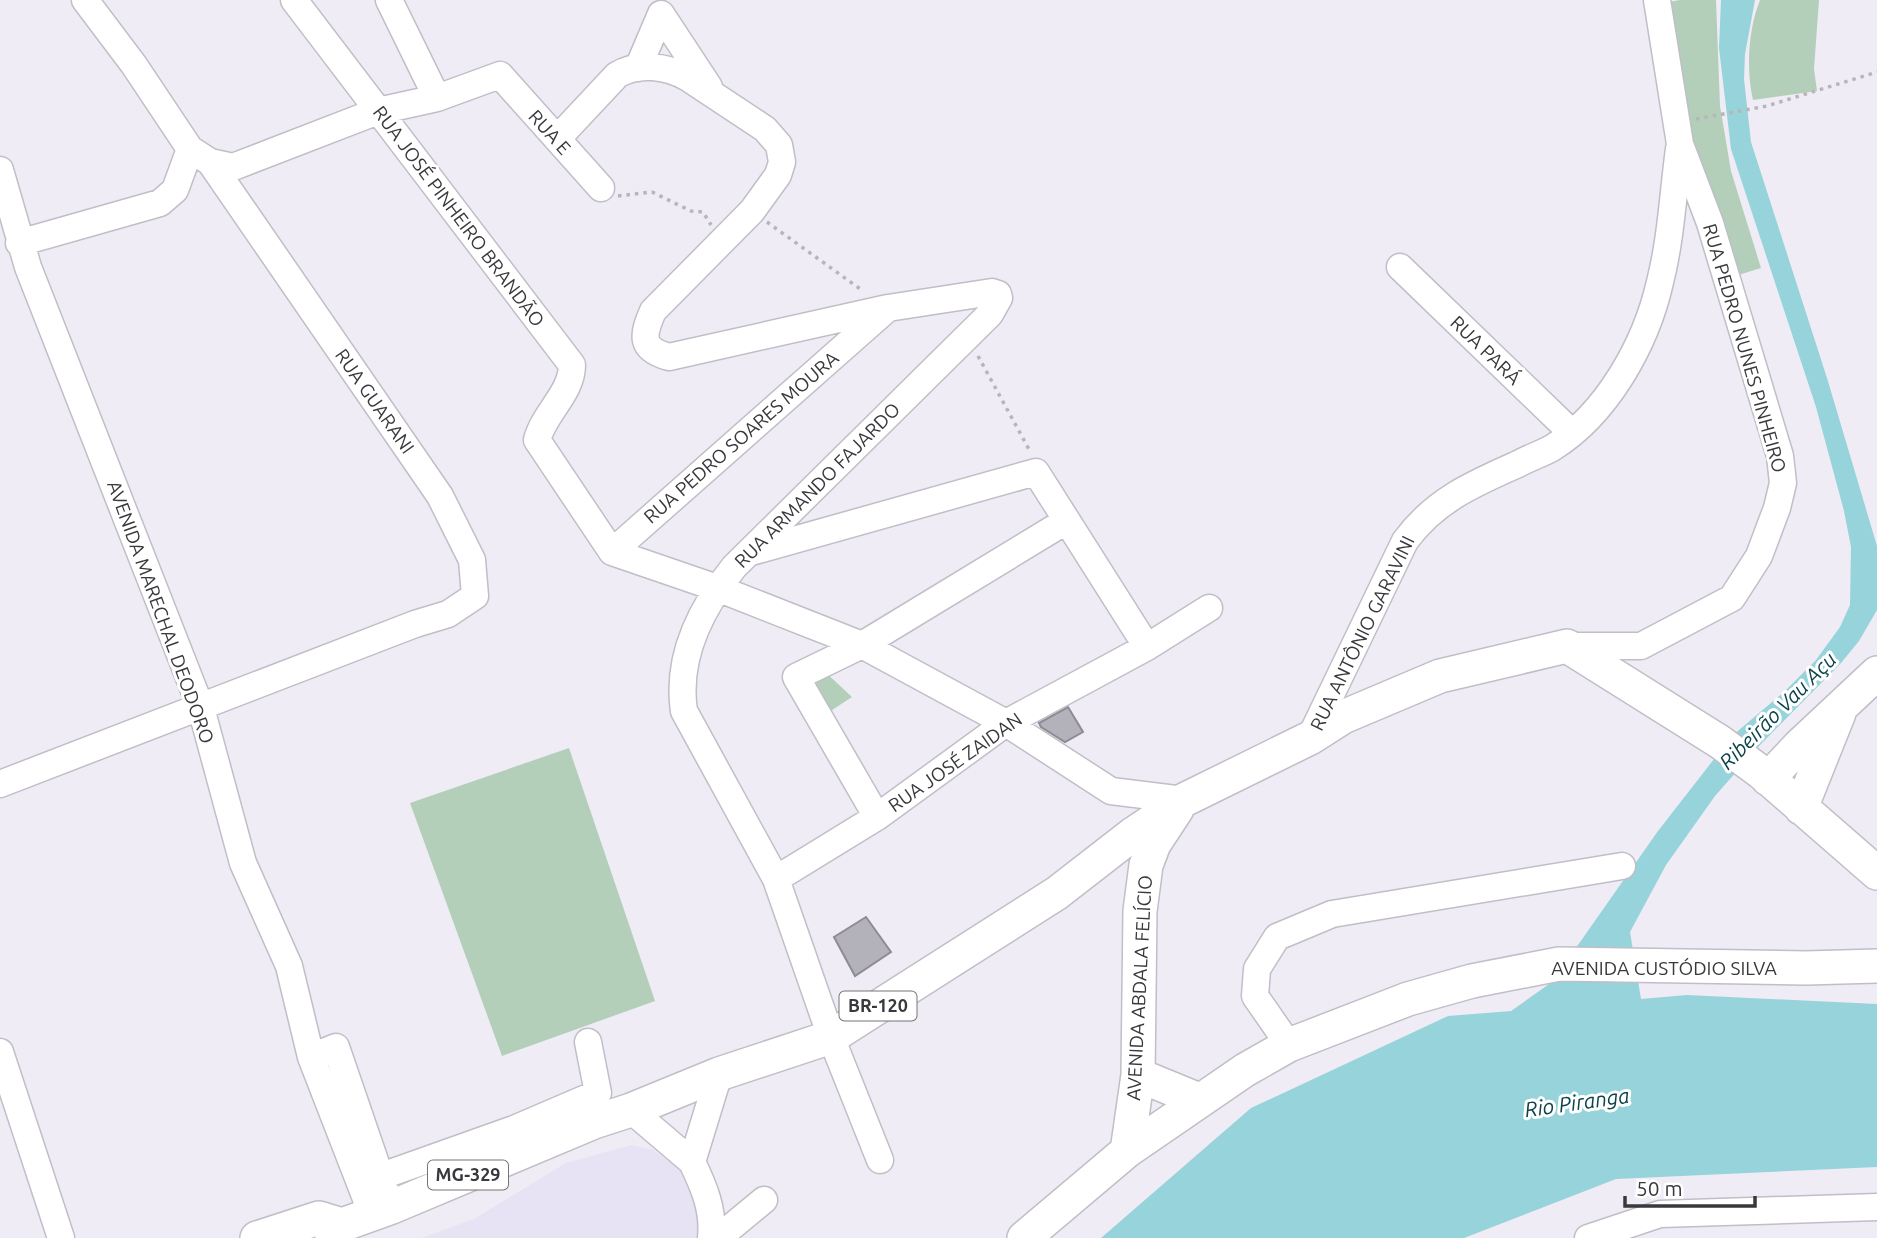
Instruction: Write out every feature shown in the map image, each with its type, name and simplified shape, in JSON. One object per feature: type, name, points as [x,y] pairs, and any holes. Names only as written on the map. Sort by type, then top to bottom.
[{"type":"main road","name":"AVENIDA ABDALA FELÍCIO","points":[[1126,1151],[1138,1076],[1140,911],[1146,865],[1154,844],[1184,800],[1310,737],[1343,717],[1440,676],[1567,646]]},
{"type":"main road","points":[[1567,646],[1720,742],[1765,776],[1877,873]]},
{"type":"main road","points":[[1765,776],[1877,673]]},
{"type":"main road","points":[[1801,808],[1840,709]]},
{"type":"main road","name":"BR-120","points":[[594,1122],[719,1074],[831,1037],[1057,893],[1133,834],[1184,800]]},
{"type":"main road","name":"AVENIDA CUSTÓDIO SILVA","points":[[1024,1238],[1126,1151],[1204,1096],[1278,1050],[1408,999],[1472,981],[1559,964],[1656,967],[1877,966]]},
{"type":"main road","points":[[1138,1076],[1204,1096]]},
{"type":"main road","name":"MG-329","points":[[360,1221],[594,1122]]},
{"type":"main road","points":[[257,1238],[319,1218],[360,1221]]},
{"type":"street","points":[[85,0],[200,156],[233,167],[378,111],[437,98],[389,0]]},
{"type":"street","name":"RUA JOSÉ PINHEIRO BRANDÃO","points":[[294,0],[572,365],[572,377],[540,427],[537,440],[622,555]]},
{"type":"street","name":"RUA PEDRO NUNES PINHEIRO","points":[[1567,646],[1641,646],[1732,598],[1759,556],[1777,508],[1783,483],[1780,456],[1710,223],[1679,144],[1657,0]]},
{"type":"street","points":[[638,68],[658,7]]},
{"type":"street","points":[[658,7],[716,96]]},
{"type":"street","points":[[557,139],[617,75],[626,70],[654,67],[677,72],[716,96],[765,129],[779,145],[782,162],[778,175],[752,211],[722,242]]},
{"type":"street","name":"RUA E","points":[[437,98],[500,75],[601,188]]},
{"type":"street","name":"RUA ANTÔNIO GARAVINI","points":[[1310,737],[1405,541],[1420,521],[1438,505],[1468,486],[1551,449],[1584,424],[1618,383],[1640,339],[1660,282],[1679,144]]},
{"type":"street","points":[[19,243],[160,203],[175,190],[200,156]]},
{"type":"street","name":"RUA GUARANI","points":[[200,156],[440,496],[472,560],[475,596],[448,614],[415,624],[201,708]]},
{"type":"street","name":"AVENIDA MARECHAL DEODORO","points":[[0,170],[19,243],[201,708],[243,863],[289,966],[311,1057],[360,1221]]},
{"type":"street","name":"RUA ARMANDO FAJARDO","points":[[722,242],[653,311],[646,327],[645,341],[654,353],[669,357],[888,308],[992,292],[998,294],[999,298],[990,314],[968,337],[749,552],[717,588],[698,625],[683,669],[681,690],[684,711],[776,879],[831,1037],[880,1160]]},
{"type":"street","name":"RUA PARÁ","points":[[1400,267],[1572,433]]},
{"type":"street","name":"RUA PEDRO SOARES MOURA","points":[[622,555],[888,308]]},
{"type":"street","points":[[749,552],[1035,472],[1147,647]]},
{"type":"street","points":[[877,817],[796,677],[862,645],[1066,521]]},
{"type":"street","points":[[622,555],[717,588],[862,645],[1006,723],[1111,791],[1184,800]]},
{"type":"street","name":"RUA JOSÉ ZAIDAN","points":[[776,879],[877,817],[1006,723],[1147,647],[1209,608]]},
{"type":"street","points":[[0,785],[201,708]]},
{"type":"street","points":[[1278,1050],[1255,996],[1257,969],[1277,937],[1332,914],[1622,866]]},
{"type":"street","points":[[379,1177],[514,1129],[598,1093],[588,1042]]},
{"type":"street","points":[[311,1057],[336,1047],[379,1177],[360,1221]]},
{"type":"street","points":[[0,1052],[61,1238]]},
{"type":"street","points":[[692,1162],[719,1074]]},
{"type":"street","points":[[631,1110],[692,1162],[709,1201],[713,1221],[711,1238]]},
{"type":"street","points":[[718,1238],[764,1200]]},
{"type":"street","points":[[695,1238],[709,1201]]},
{"type":"street","points":[[1588,1238],[1660,1214],[1877,1207]]},
{"type":"path","points":[[1722,113],[1767,106],[1877,72]]},
{"type":"path","points":[[601,188],[618,196],[652,192],[691,211],[703,212],[722,242]]},
{"type":"path","points":[[752,211],[888,308]]},
{"type":"path","points":[[968,337],[1030,451],[1035,472]]},
{"type":"shaded area","points":[[632,1145],[653,1150],[695,1179],[704,1238],[421,1238],[474,1219],[566,1163]]},
{"type":"green space","points":[[1680,0],[1716,0],[1720,106],[1731,171],[1761,268],[1719,281],[1674,169],[1646,6]]},
{"type":"green space","points":[[1760,0],[1819,0],[1814,69],[1817,91],[1753,100],[1749,50]]},
{"type":"green space","points":[[823,670],[852,697],[826,714],[802,681]]},
{"type":"green space","points":[[569,748],[655,1001],[502,1056],[410,803]]},
{"type":"water","points":[[1721,0],[1755,0],[1745,54],[1744,79],[1751,142],[1827,378],[1877,546],[1877,610],[1859,641],[1841,663],[1761,744],[1715,796],[1666,865],[1630,932],[1641,999],[1687,995],[1877,1004],[1877,1167],[1616,1179],[1464,1238],[1101,1238],[1251,1108],[1448,1016],[1511,1011],[1552,982],[1658,831],[1732,736],[1785,691],[1816,660],[1840,627],[1850,605],[1851,547],[1816,407],[1731,149],[1719,48]]},
{"type":"building","points":[[1068,707],[1083,732],[1065,742],[1039,723]]},
{"type":"building","points":[[866,917],[891,952],[855,976],[834,937]]},
{"type":"water label","name":"Ribeirão Vau Açu","points":[[1778,711]]},
{"type":"water label","name":"Rio Piranga","points":[[1577,1103]]}]
